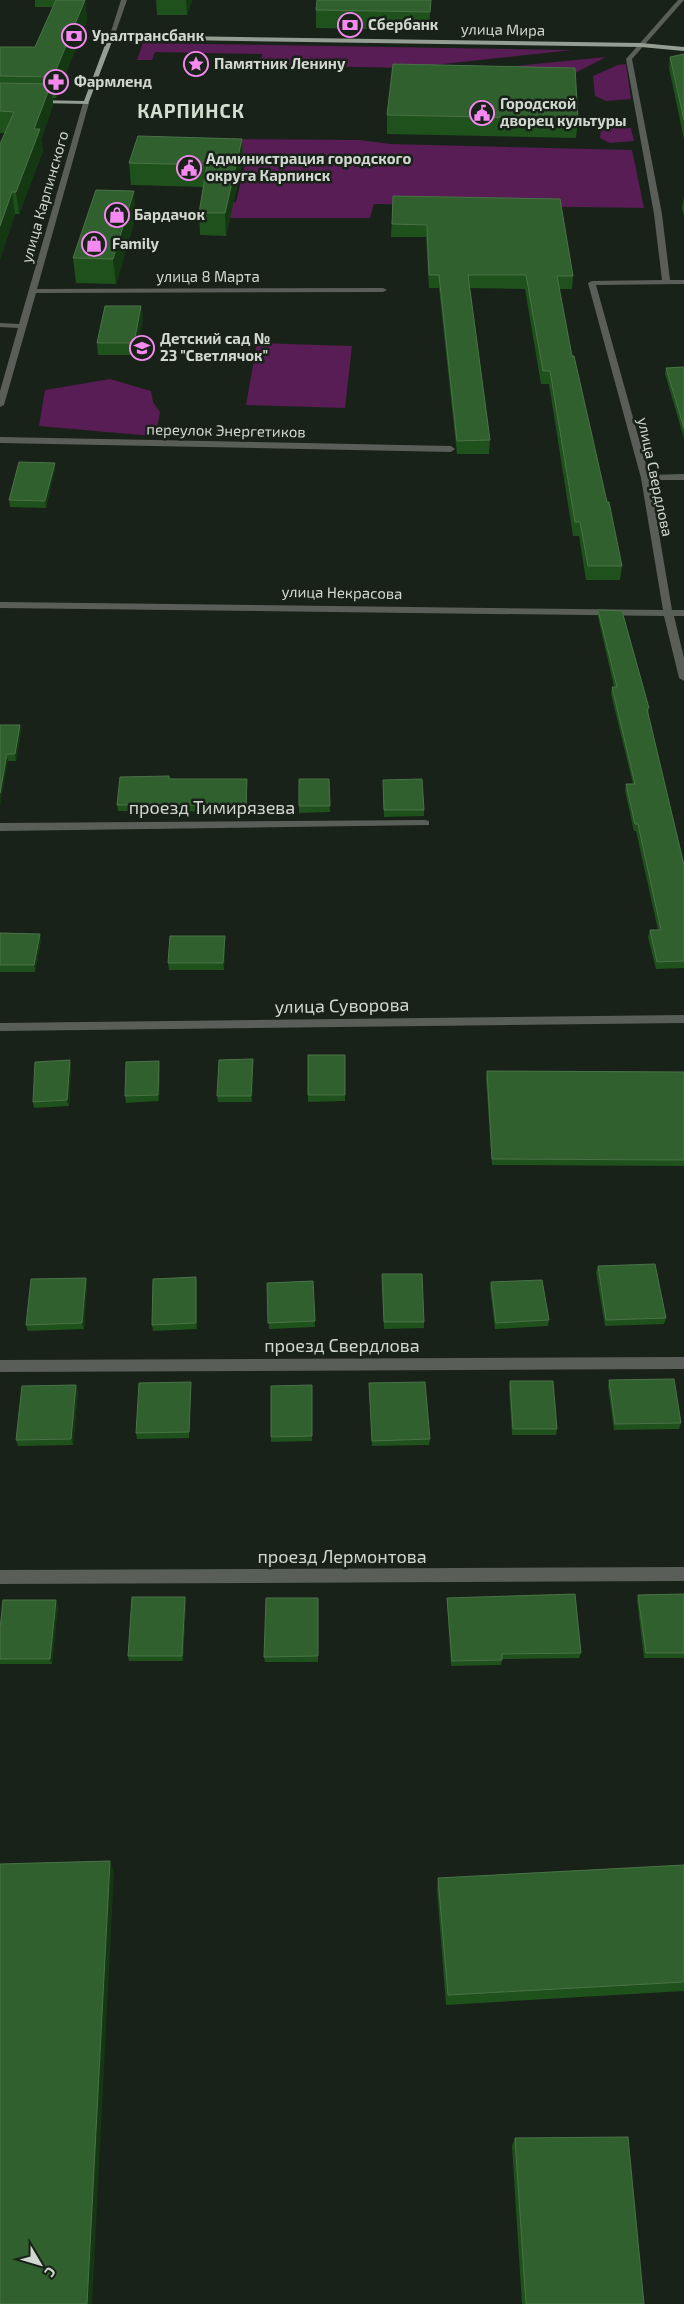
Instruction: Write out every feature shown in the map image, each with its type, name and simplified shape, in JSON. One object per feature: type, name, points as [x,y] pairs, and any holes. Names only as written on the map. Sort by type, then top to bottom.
[{"type":"main road","name":"улица Мира","points":[[111,37],[640,45],[684,49]]},
{"type":"main road","name":"улица Карпинского","points":[[86,103],[111,37]]},
{"type":"main road","points":[[26,102],[86,103]]},
{"type":"street","name":"улица Карпинского","points":[[111,37],[124,0]]},
{"type":"street","points":[[681,0],[629,59],[658,214],[666,281],[684,282]]},
{"type":"street","name":"улица Карпинского","points":[[0,405],[86,103]]},
{"type":"street","name":"улица Свердлова","points":[[666,281],[592,283],[645,478],[668,612],[684,678]]},
{"type":"street","name":"улица 8 Марта","points":[[32,291],[384,290]]},
{"type":"street","points":[[0,325],[22,326]]},
{"type":"street","name":"переулок Энергетиков","points":[[0,440],[451,449]]},
{"type":"street","points":[[645,478],[684,478]]},
{"type":"street","name":"улица Некрасова","points":[[0,605],[684,613]]},
{"type":"street","name":"проезд Тимирязева","points":[[0,827],[425,823]]},
{"type":"street","name":"улица Суворова","points":[[0,1027],[684,1019]]},
{"type":"street","name":"проезд Свердлова","points":[[0,1366],[684,1363]]},
{"type":"street","name":"проезд Лермонтова","points":[[0,1577],[684,1574]]},
{"type":"shaded area","points":[[143,43],[572,50],[406,68],[260,65],[262,54],[155,52],[152,60],[137,60]]},
{"type":"shaded area","points":[[606,57],[573,74],[470,82],[385,79]]},
{"type":"shaded area","points":[[626,64],[631,99],[606,101],[595,96],[593,76],[618,65]]},
{"type":"shaded area","points":[[601,128],[631,128],[634,141],[610,143],[600,138]]},
{"type":"shaded area","points":[[208,139],[359,140],[390,144],[632,150],[644,208],[374,204],[370,218],[182,218],[185,214],[236,202],[246,160],[203,158]]},
{"type":"shaded area","points":[[257,343],[352,346],[345,408],[246,405]]},
{"type":"shaded area","points":[[110,379],[151,391],[153,402],[160,412],[157,429],[152,436],[39,426],[45,390]]},
{"type":"building","points":[[56,0],[85,0],[53,77],[0,76],[0,47],[35,47]]},
{"type":"building","points":[[317,0],[431,0],[430,12],[316,10]]},
{"type":"building","points":[[684,54],[684,120],[670,57]]},
{"type":"building","name":"Городской дворец культуры","points":[[393,64],[575,68],[578,119],[387,115]]},
{"type":"building","points":[[0,83],[51,84],[34,129],[40,129],[16,192],[12,192],[0,226],[0,144],[14,112],[0,111]]},
{"type":"building","points":[[138,136],[242,139],[225,213],[199,213],[207,165],[129,163]]},
{"type":"building","points":[[96,190],[134,191],[113,259],[73,258]]},
{"type":"building","points":[[393,196],[560,199],[573,276],[557,276],[572,356],[574,356],[607,502],[609,502],[622,566],[588,566],[580,522],[575,522],[550,371],[543,371],[526,275],[468,275],[490,440],[457,441],[439,275],[429,275],[427,225],[392,224]]},
{"type":"building","points":[[105,306],[141,306],[134,343],[97,343]]},
{"type":"building","points":[[684,367],[684,428],[666,368]]},
{"type":"building","points":[[19,462],[55,463],[45,501],[9,500]]},
{"type":"building","points":[[598,610],[622,611],[649,708],[647,709],[684,865],[684,961],[657,962],[650,930],[661,930],[638,824],[635,824],[626,784],[635,784],[612,687],[617,687]]},
{"type":"building","points":[[0,725],[20,725],[15,754],[7,754],[0,793]]},
{"type":"building","points":[[169,776],[169,779],[247,779],[246,805],[117,805],[120,777]]},
{"type":"building","points":[[299,779],[329,779],[330,806],[299,806]]},
{"type":"building","points":[[422,779],[424,810],[384,810],[383,780]]},
{"type":"building","points":[[0,933],[40,934],[34,965],[0,965]]},
{"type":"building","points":[[170,936],[225,936],[223,963],[168,963]]},
{"type":"building","points":[[308,1055],[345,1055],[345,1095],[308,1095]]},
{"type":"building","points":[[253,1059],[251,1096],[217,1096],[219,1060]]},
{"type":"building","points":[[70,1060],[67,1100],[33,1102],[35,1062]]},
{"type":"building","points":[[159,1061],[158,1095],[125,1096],[126,1062]]},
{"type":"building","points":[[487,1071],[684,1072],[684,1160],[492,1159]]},
{"type":"building","points":[[655,1264],[666,1318],[606,1320],[598,1266]]},
{"type":"building","points":[[382,1274],[422,1274],[424,1322],[384,1322]]},
{"type":"building","points":[[196,1277],[196,1323],[152,1325],[153,1279]]},
{"type":"building","points":[[86,1278],[82,1323],[26,1325],[31,1279]]},
{"type":"building","points":[[542,1280],[549,1320],[496,1323],[491,1282]]},
{"type":"building","points":[[313,1281],[315,1321],[268,1323],[267,1283]]},
{"type":"building","points":[[674,1379],[681,1423],[615,1424],[609,1380]]},
{"type":"building","points":[[510,1381],[553,1381],[557,1429],[513,1429]]},
{"type":"building","points":[[191,1382],[189,1432],[136,1433],[139,1383]]},
{"type":"building","points":[[425,1382],[430,1439],[372,1441],[369,1383]]},
{"type":"building","points":[[76,1385],[71,1439],[16,1440],[22,1386]]},
{"type":"building","points":[[312,1385],[312,1436],[271,1437],[271,1386]]},
{"type":"building","points":[[575,1594],[581,1653],[502,1654],[502,1660],[452,1661],[447,1598]]},
{"type":"building","points":[[684,1594],[684,1653],[646,1653],[638,1595]]},
{"type":"building","points":[[132,1597],[185,1597],[182,1656],[128,1656]]},
{"type":"building","points":[[266,1598],[318,1598],[318,1656],[264,1657]]},
{"type":"building","points":[[3,1600],[56,1600],[50,1659],[0,1659],[0,1629]]},
{"type":"building","points":[[110,1861],[87,2304],[0,2304],[0,1864]]},
{"type":"building","points":[[684,1865],[684,1982],[448,1995],[438,1878]]},
{"type":"building","points":[[628,2137],[644,2304],[526,2304],[515,2138]]},
{"type":"place","name":"Сбербанк","points":[[350,25]]},
{"type":"place","name":"Уралтрансбанк","points":[[74,36]]},
{"type":"place","name":"Памятник Ленину","points":[[196,64]]},
{"type":"place","name":"Фармленд","points":[[56,82]]},
{"type":"place","name":"Городской дворец культуры","points":[[482,113]]},
{"type":"place","name":"Администрация городского округа Карпинск","points":[[189,168]]},
{"type":"place","name":"Бардачок","points":[[117,215]]},
{"type":"place","name":"Family","points":[[94,244]]},
{"type":"place","name":"Детский сад № 23 \"Светлячок\"","points":[[142,348]]},
{"type":"district","name":"КАРПИНСК","points":[[191,111]]}]
